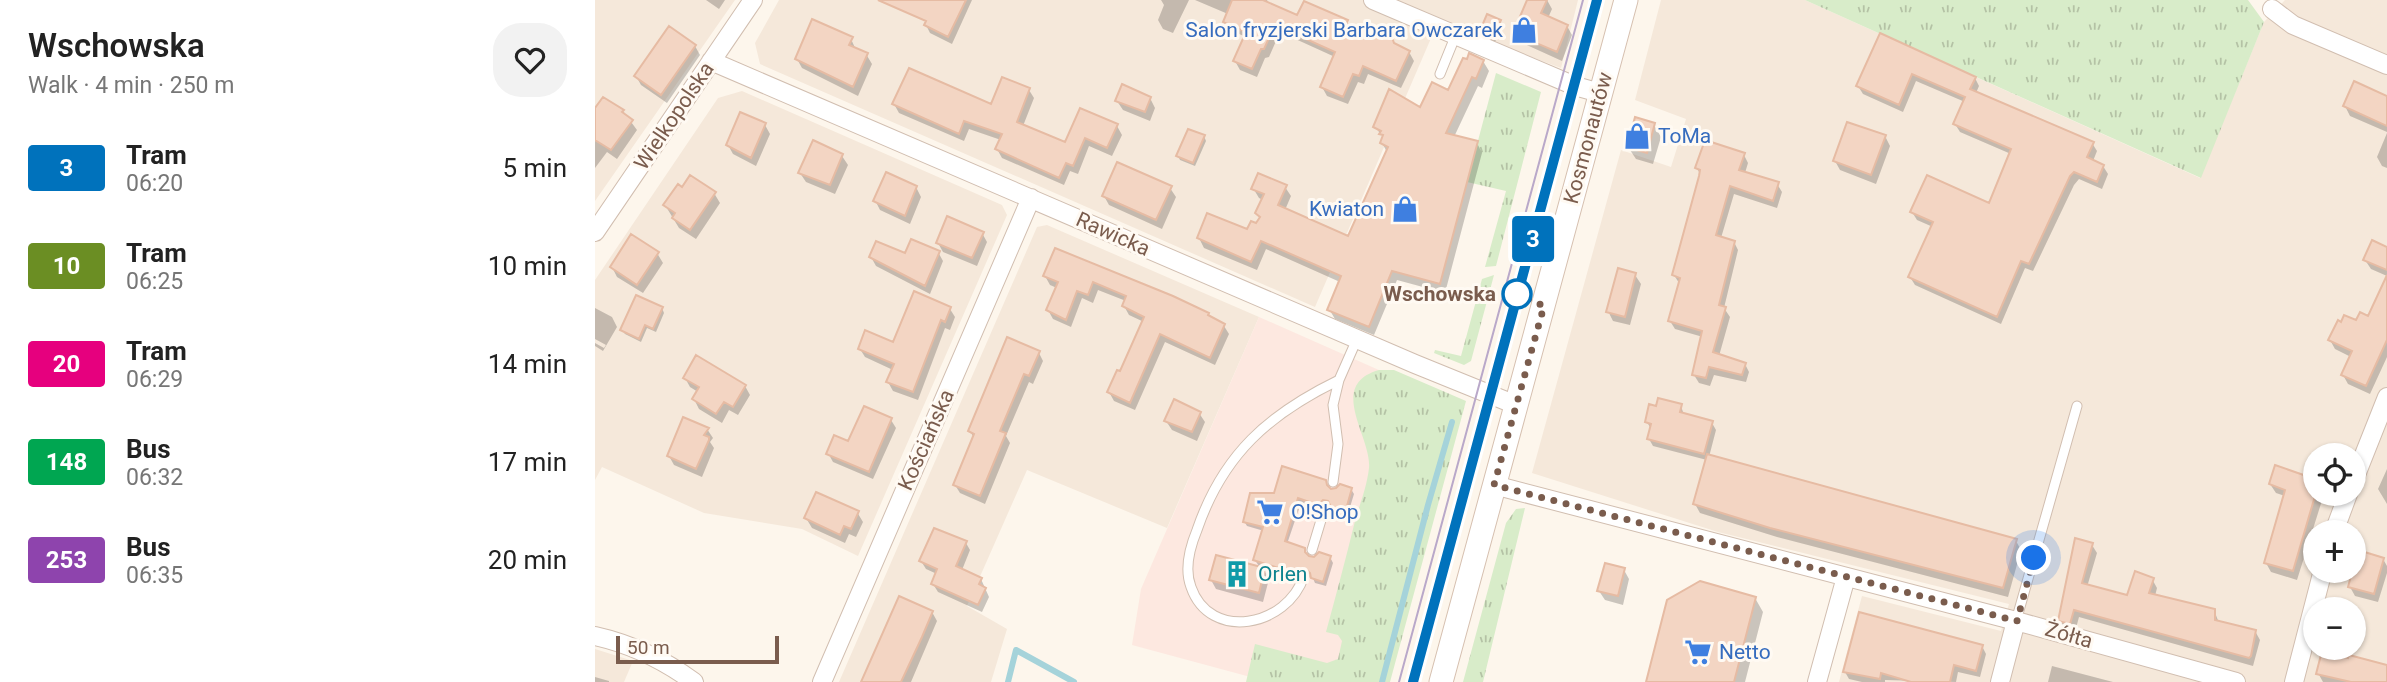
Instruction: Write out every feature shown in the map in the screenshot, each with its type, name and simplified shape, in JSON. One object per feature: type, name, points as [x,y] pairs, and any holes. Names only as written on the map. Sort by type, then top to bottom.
[{"type":"main road","name":"Kosmonautów","points":[[1441,682],[1626,0]]},
{"type":"street","name":"Wielkopolska","points":[[595,232],[753,0]]},
{"type":"street","points":[[1373,0],[1574,86],[1600,93]]},
{"type":"street","points":[[2272,9],[2294,25],[2387,65]]},
{"type":"street","name":"Rawicka","points":[[711,61],[1516,405]]},
{"type":"street","name":"Kościańska","points":[[822,682],[1031,198]]},
{"type":"street","points":[[2366,450],[2387,397]]},
{"type":"street","name":"Żółta","points":[[1494,485],[2017,621],[2236,682]]},
{"type":"street","points":[[1817,682],[1846,577]]},
{"type":"street","points":[[2294,682],[2320,583]]},
{"type":"street","points":[[2000,682],[2017,621]]},
{"type":"street","points":[[595,636],[617,641],[654,656],[694,682]]},
{"type":"lane","points":[[1440,74],[1455,37]]},
{"type":"lane","points":[[1333,482],[1338,444],[1333,405],[1339,380],[1357,339]]},
{"type":"lane","points":[[1304,576],[1296,594],[1280,610],[1259,620],[1234,621],[1222,618],[1203,606],[1191,589],[1188,568],[1193,541],[1204,508],[1216,485],[1247,441],[1302,398],[1339,380]]},
{"type":"lane","points":[[2017,621],[2077,406]]},
{"type":"lane","points":[[1312,550],[1325,507]]},
{"type":"shaded area","points":[[595,0],[735,0],[595,201]]},
{"type":"shaded area","points":[[779,0],[1578,0],[1561,68],[1438,22],[1315,307],[760,64],[755,43]]},
{"type":"shaded area","points":[[1661,0],[1805,0],[2200,178],[2264,22],[2285,0],[2387,0],[2387,682],[1839,682],[1862,596],[2001,631],[2009,604],[1718,532],[1532,473],[1621,150],[1671,167],[1686,119],[1635,100]]},
{"type":"shaded area","points":[[742,91],[1002,205],[1007,215],[858,556],[802,529],[704,513],[602,467],[595,480],[595,280],[718,98]]},
{"type":"shaded area","points":[[1047,225],[1259,317],[1167,528],[1027,470],[967,606],[1007,629],[991,682],[839,682],[1037,227]]},
{"type":"shaded area","points":[[1259,317],[1415,386],[1337,682],[1269,682],[1132,645],[1141,589]]},
{"type":"shaded area","points":[[595,649],[633,661],[624,682],[595,682]]},
{"type":"green space","points":[[1805,0],[2248,0],[2264,22],[2201,178]]},
{"type":"green space","points":[[1496,73],[1541,92],[1496,266],[1485,267],[1506,191],[1467,182]]},
{"type":"green space","points":[[1494,275],[1471,361],[1464,365],[1434,353],[1435,350],[1461,356],[1482,279]]},
{"type":"green space","points":[[1379,370],[1394,370],[1466,401],[1390,682],[1246,682],[1255,644],[1327,663],[1338,659],[1342,641],[1338,635],[1326,632],[1369,468],[1353,399],[1355,387],[1363,377]]},
{"type":"green space","points":[[1525,508],[1483,682],[1463,682],[1506,523],[1516,509]]},
{"type":"building","points":[[878,0],[966,0],[948,37],[924,25],[926,21]]},
{"type":"building","points":[[1232,0],[1263,0],[1297,15],[1304,1],[1348,20],[1346,24],[1382,39],[1391,34],[1394,43],[1410,51],[1396,81],[1363,66],[1359,76],[1353,74],[1343,97],[1320,87],[1335,52],[1275,25],[1252,69],[1233,61],[1246,32],[1223,22]]},
{"type":"building","points":[[1527,0],[1547,0],[1541,13],[1568,25],[1557,52],[1513,33]]},
{"type":"building","points":[[1487,14],[1501,20],[1493,39],[1479,33]]},
{"type":"building","points":[[812,19],[853,37],[849,45],[868,53],[853,87],[795,59]]},
{"type":"building","points":[[669,26],[696,45],[661,95],[634,76]]},
{"type":"building","points":[[1880,33],[1976,77],[1970,89],[2094,142],[2087,157],[2104,165],[2097,182],[2074,172],[2070,176],[2029,264],[2021,261],[1997,317],[1908,277],[1933,222],[1910,212],[1927,175],[1989,203],[2011,149],[1953,124],[1965,97],[1912,74],[1899,105],[1856,86]]},
{"type":"building","points":[[1469,53],[1484,60],[1476,79],[1472,77],[1446,133],[1478,141],[1440,284],[1392,271],[1369,327],[1327,310],[1341,276],[1261,241],[1251,262],[1197,238],[1207,213],[1247,229],[1251,221],[1256,223],[1260,217],[1255,213],[1264,194],[1251,189],[1258,173],[1287,185],[1278,205],[1348,236],[1388,147],[1380,143],[1383,135],[1379,134],[1381,131],[1373,127],[1389,89],[1420,107],[1432,82],[1448,90],[1463,58],[1467,59]]},
{"type":"building","points":[[909,68],[991,104],[1002,77],[1030,88],[1017,122],[1065,142],[1080,108],[1118,124],[1107,148],[1085,138],[1073,166],[1066,163],[1059,178],[995,149],[1002,134],[964,121],[959,134],[892,104]]},
{"type":"building","points":[[2354,81],[2387,96],[2387,126],[2343,106]]},
{"type":"building","points":[[1122,84],[1151,97],[1145,112],[1115,101]]},
{"type":"building","points":[[603,97],[624,110],[622,112],[633,120],[611,150],[595,140],[595,108]]},
{"type":"building","points":[[740,112],[766,123],[751,158],[726,145]]},
{"type":"building","points":[[1635,117],[1655,123],[1647,153],[1627,147]]},
{"type":"building","points":[[1847,122],[1886,135],[1871,175],[1833,161]]},
{"type":"building","points":[[1188,129],[1205,135],[1193,163],[1176,156]]},
{"type":"building","points":[[813,140],[843,154],[830,185],[798,173]]},
{"type":"building","points":[[1705,140],[1745,153],[1739,170],[1779,182],[1773,201],[1730,186],[1716,235],[1735,241],[1719,305],[1726,307],[1713,352],[1746,363],[1742,375],[1709,367],[1706,378],[1692,375],[1702,331],[1668,321],[1680,278],[1672,275],[1699,176],[1700,170],[1695,168]]},
{"type":"building","points":[[1117,162],[1172,186],[1156,220],[1102,196]]},
{"type":"building","points":[[886,172],[917,186],[905,216],[873,201]]},
{"type":"building","points":[[690,175],[716,192],[690,230],[672,218],[675,213],[663,205],[678,184],[682,187]]},
{"type":"building","points":[[947,216],[984,232],[972,258],[936,243]]},
{"type":"building","points":[[631,234],[659,252],[637,285],[610,267]]},
{"type":"building","points":[[911,239],[940,251],[925,286],[869,257],[876,241],[905,253]]},
{"type":"building","points":[[2372,240],[2387,247],[2387,270],[2363,260]]},
{"type":"building","points":[[1055,248],[1173,296],[1225,324],[1210,358],[1160,334],[1130,403],[1107,392],[1117,370],[1120,371],[1144,317],[1122,306],[1126,296],[1093,282],[1088,295],[1077,291],[1066,320],[1046,310],[1058,282],[1043,276]]},
{"type":"building","points":[[1618,268],[1636,273],[1625,317],[1606,312]]},
{"type":"building","points":[[2387,275],[2387,340],[2366,386],[2341,375],[2352,351],[2328,340],[2338,320],[2341,322],[2344,315],[2356,320],[2360,312],[2368,316]]},
{"type":"building","points":[[914,291],[951,307],[945,322],[941,320],[913,392],[886,382],[894,364],[858,349],[865,330],[893,342]]},
{"type":"building","points":[[636,295],[663,307],[653,329],[645,325],[639,339],[620,330]]},
{"type":"building","points":[[1007,337],[1040,351],[1029,376],[1024,374],[1000,431],[1006,433],[980,496],[953,485],[974,434],[968,431]]},
{"type":"building","points":[[696,355],[746,385],[733,407],[724,402],[716,414],[692,399],[699,387],[683,378]]},
{"type":"building","points":[[1658,398],[1682,404],[1680,412],[1713,421],[1704,454],[1647,439],[1651,424],[1645,422],[1649,404],[1656,406]]},
{"type":"building","points":[[1174,399],[1201,412],[1192,432],[1164,421]]},
{"type":"building","points":[[864,406],[892,418],[869,472],[826,454],[834,435],[848,441]]},
{"type":"building","points":[[683,417],[709,428],[704,435],[709,437],[709,440],[696,469],[667,456]]},
{"type":"building","points":[[1707,454],[2017,539],[2003,588],[1770,528],[1693,504]]},
{"type":"building","points":[[2275,465],[2303,475],[2303,506],[2312,506],[2308,520],[2303,520],[2303,537],[2293,571],[2264,563],[2285,490],[2269,484]]},
{"type":"building","points":[[1282,466],[1326,480],[1331,489],[1340,484],[1352,488],[1345,513],[1332,509],[1328,501],[1323,500],[1318,505],[1298,498],[1285,541],[1305,548],[1309,556],[1314,557],[1319,552],[1331,556],[1323,582],[1311,578],[1307,570],[1301,570],[1297,574],[1253,560],[1263,527],[1243,522],[1250,493],[1274,493]]},
{"type":"building","points":[[816,492],[859,511],[851,529],[844,526],[840,535],[804,518]]},
{"type":"building","points":[[934,528],[967,541],[956,566],[982,578],[979,584],[986,588],[978,605],[931,584],[937,569],[919,561]]},
{"type":"building","points":[[2075,538],[2093,543],[2082,583],[2127,595],[2135,571],[2154,578],[2149,593],[2215,609],[2215,620],[2256,630],[2251,656],[2249,658],[2074,610],[2070,624],[2058,621]]},
{"type":"building","points":[[2366,552],[2384,558],[2374,594],[2348,587],[2349,583],[2366,583]]},
{"type":"building","name":"Orlen","points":[[1216,555],[1265,568],[1259,593],[1209,580]]},
{"type":"building","points":[[1605,563],[1625,568],[1618,596],[1597,591]]},
{"type":"building","points":[[1700,581],[1756,597],[1734,682],[1646,682],[1667,600]]},
{"type":"building","points":[[899,596],[933,611],[922,637],[901,682],[861,682]]},
{"type":"building","points":[[1859,612],[1983,645],[1976,671],[1954,665],[1950,682],[1911,682],[1881,673],[1880,679],[1843,672]]},
{"type":"building","points":[[2366,659],[2387,665],[2387,682],[2351,682],[2316,674],[2320,660]]},
{"type":"waterway","points":[[1382,682],[1452,422]]},
{"type":"waterway","points":[[1008,682],[1016,650],[1074,682]]},
{"type":"tram line","points":[[1399,682],[1583,0]]},
{"type":"tram line","points":[[1413,682],[1597,0]]},
{"type":"tram line","name":"3","points":[[1413,682],[1597,0]]},
{"type":"place","name":"Salon fryzjerski Barbara Owczarek","points":[[1524,30]]},
{"type":"place","name":"ToMa","points":[[1637,136]]},
{"type":"place","name":"Kwiaton","points":[[1405,209]]},
{"type":"place","name":"Wschowska","points":[[1517,294]]},
{"type":"place","name":"O!Shop","points":[[1270,512]]},
{"type":"place","name":"Orlen","points":[[1237,574]]},
{"type":"place","name":"Netto","points":[[1698,652]]},
{"type":"route","points":[[1517,294],[1544,306],[1494,485],[2017,621],[2034,558]]}]
